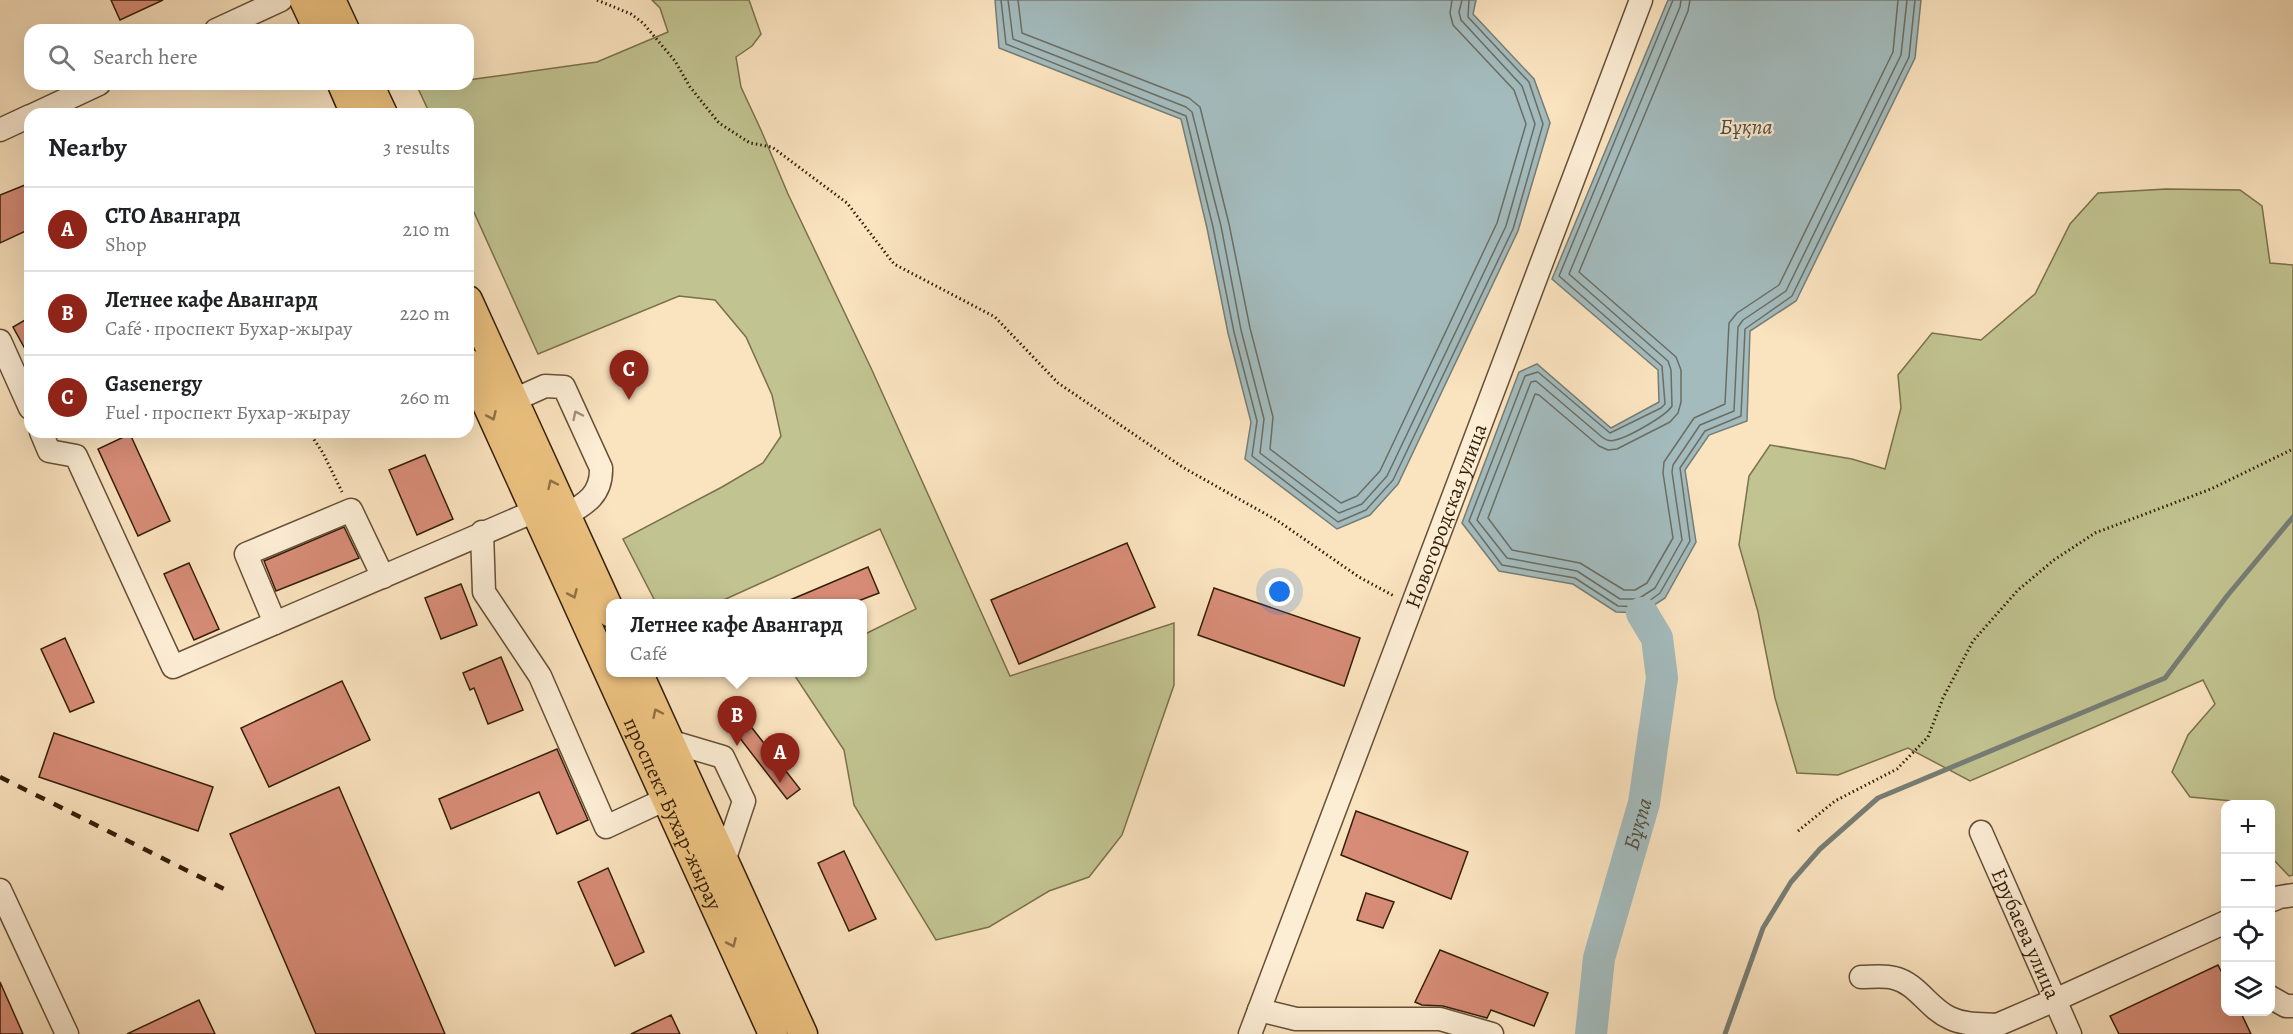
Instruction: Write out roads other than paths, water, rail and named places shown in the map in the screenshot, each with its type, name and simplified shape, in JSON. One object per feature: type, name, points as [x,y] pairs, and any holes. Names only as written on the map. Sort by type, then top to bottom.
[{"type":"main road","points":[[304,0],[315,24]]},
{"type":"main road","points":[[331,0],[342,24]]},
{"type":"main road","points":[[345,90],[353,108]]},
{"type":"main road","points":[[372,90],[380,108]]},
{"type":"main road","points":[[474,313],[606,602]]},
{"type":"main road","name":"проспект Бухар-жырау","points":[[474,376],[535,511],[606,651]]},
{"type":"main road","name":"проспект Бухар-жырау","points":[[619,677],[679,794],[773,1034]]},
{"type":"main road","name":"проспект Бухар-жырау","points":[[640,677],[669,741],[679,794],[724,861],[803,1034]]},
{"type":"street","points":[[229,24],[281,0]]},
{"type":"street","name":"Новогородская улица","points":[[1250,1034],[1641,0]]},
{"type":"street","points":[[48,108],[86,90]]},
{"type":"street","points":[[0,130],[24,119]]},
{"type":"street","points":[[0,341],[24,395]]},
{"type":"street","points":[[514,400],[545,386],[564,387],[578,417],[601,468],[602,476],[597,491],[590,501],[566,515]]},
{"type":"street","points":[[43,438],[49,451],[76,456],[173,667],[535,511]]},
{"type":"street","points":[[275,623],[246,554],[351,510],[383,577]]},
{"type":"street","points":[[483,532],[484,592],[540,676],[606,827],[679,794]]},
{"type":"street","points":[[669,741],[723,758],[744,801],[724,861]]},
{"type":"street","name":"Ерубаева улица","points":[[1981,832],[2070,1034]]},
{"type":"street","points":[[0,890],[67,1034]]},
{"type":"street","points":[[2275,899],[2293,895]]},
{"type":"street","points":[[1861,977],[1893,977],[1907,983],[1934,1009],[1949,1018],[1993,1029],[2221,928]]},
{"type":"street","points":[[2275,999],[2286,1006],[2293,1005]]},
{"type":"street","points":[[1259,1010],[1296,1019],[1440,1019],[1492,1034]]},
{"type":"water","points":[[995,0],[1476,0],[1473,14],[1534,79],[1550,123],[1518,231],[1398,484],[1370,515],[1337,529],[1245,459],[1251,422],[1228,333],[1207,228],[1181,119],[999,48]]},
{"type":"water","name":"Бұқпа","points":[[1668,0],[1921,0],[1915,58],[1796,301],[1750,331],[1747,421],[1709,435],[1685,470],[1696,542],[1665,598],[1642,613],[1616,612],[1573,584],[1499,571],[1462,523],[1519,372],[1537,364],[1611,428],[1659,402],[1658,370],[1552,279]]},
{"type":"waterway","points":[[1725,1034],[1763,928],[1791,882],[1820,849],[1878,798],[2165,678],[2227,596],[2293,517]]},
{"type":"waterway","name":"Бұқпа","points":[[1591,1034],[1599,958],[1644,803],[1662,678],[1657,638],[1642,613]]},
{"type":"railway","points":[[0,777],[232,893]]},
{"type":"place","name":"Gasenergy","points":[[629,400]]},
{"type":"place","name":"Летнее кафе Авангард","points":[[737,746]]},
{"type":"place","name":"СТО Авангард","points":[[780,783]]}]
